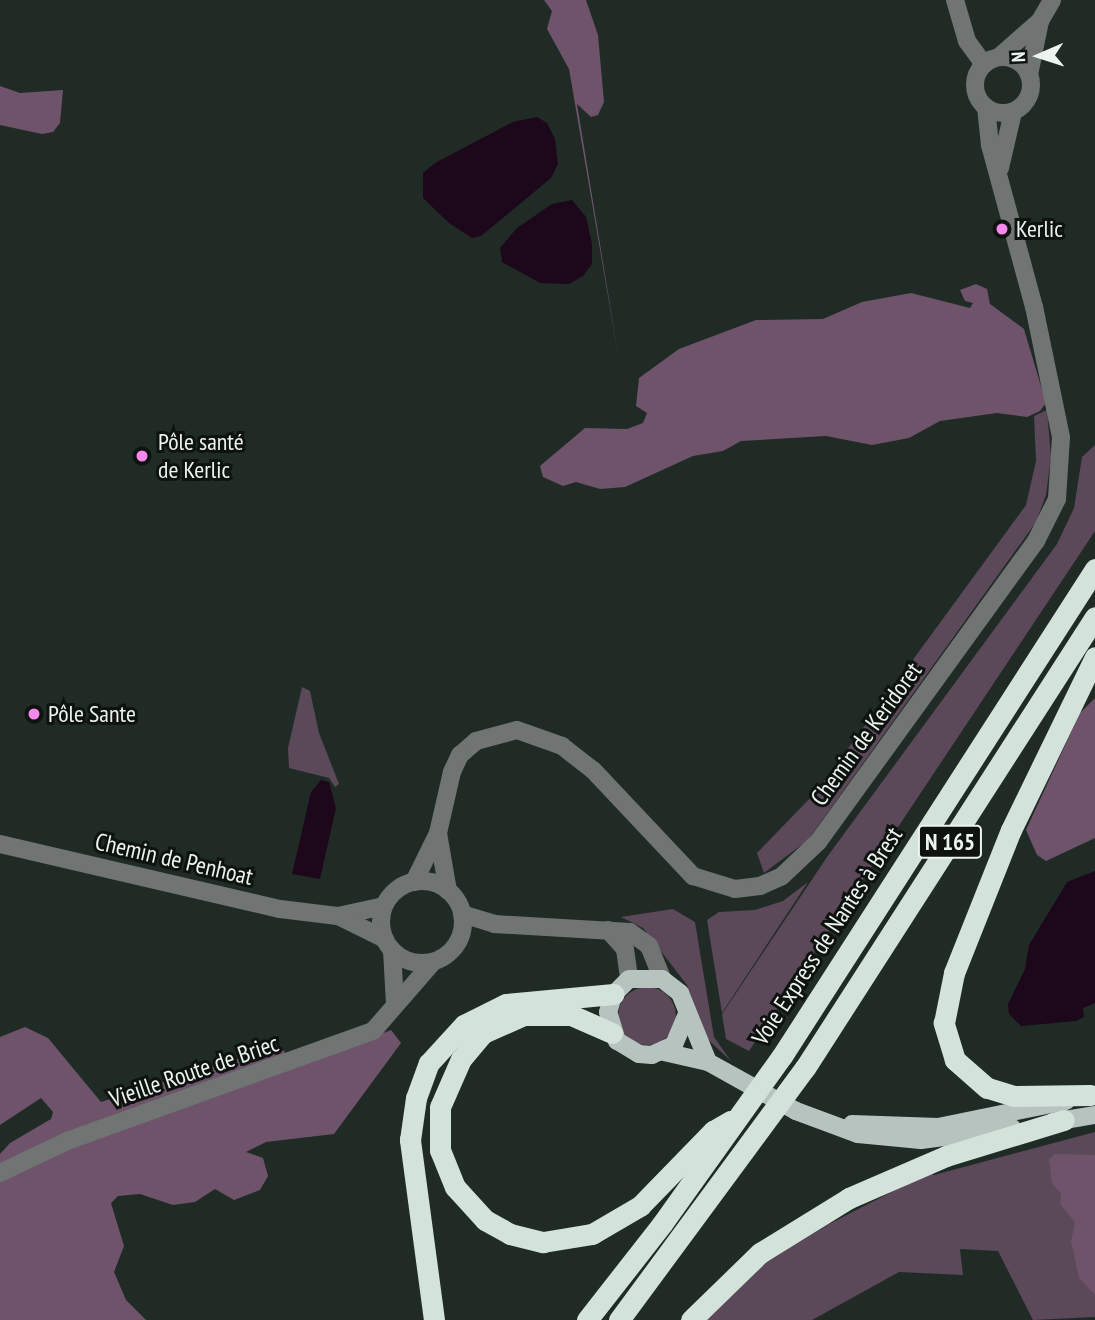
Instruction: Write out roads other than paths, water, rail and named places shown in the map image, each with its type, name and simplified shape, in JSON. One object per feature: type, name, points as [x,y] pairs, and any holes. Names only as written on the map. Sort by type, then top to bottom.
[{"type":"highway","name":"Voie Express de Nantes à Brest","points":[[587,1320],[782,1056],[1095,569]]},
{"type":"highway","name":"N 165","points":[[620,1320],[765,1127],[805,1068],[1095,617]]},
{"type":"highway","points":[[1093,1101],[1026,1096],[987,1088],[955,1060],[944,1023],[954,973],[1011,830],[1095,657]]},
{"type":"highway","points":[[434,1320],[410,1140],[416,1098],[429,1063],[464,1025],[506,1004],[614,995]]},
{"type":"highway","points":[[612,1033],[571,1015],[524,1015],[483,1033],[456,1067],[440,1107],[440,1150],[455,1187],[495,1227],[543,1242],[592,1234],[640,1206],[713,1131],[741,1115]]},
{"type":"highway","points":[[691,1320],[743,1269],[798,1227],[872,1187],[946,1156],[985,1132],[1064,1120]]},
{"type":"main road","points":[[708,1062],[680,993],[662,979],[629,979],[614,995],[608,1012],[612,1033],[639,1054],[664,1052],[708,1062],[796,1111],[838,1126],[861,1123],[921,1133],[985,1132],[1093,1101]]},
{"type":"main road","points":[[664,1052],[681,1036],[687,1014]]},
{"type":"main road","points":[[1064,1120],[1093,1101]]},
{"type":"street","points":[[955,0],[967,41],[991,61],[1017,61],[1029,75]]},
{"type":"street","points":[[1040,21],[991,61],[975,86],[986,108],[999,113],[1013,111],[1027,99],[1040,21],[1052,0]]},
{"type":"street","name":"Chemin de Keridoret","points":[[414,882],[438,833],[447,787],[460,755],[485,736],[517,730],[542,736],[575,756],[645,821],[675,860],[708,883],[735,889],[770,882],[792,869],[818,842],[1036,541],[1057,499],[1063,465],[1057,408],[1000,171],[990,145],[986,108]]},
{"type":"street","name":"Chemin de Keridoret","points":[[1000,171],[1013,111]]},
{"type":"street","name":"Chemin de Keridoret","points":[[438,833],[449,891]]},
{"type":"street","name":"Chemin de Penhoat","points":[[0,844],[255,904],[338,916],[384,906]]},
{"type":"street","points":[[395,1004],[384,906],[401,887],[414,882],[432,882],[449,891],[462,914],[457,944]]},
{"type":"street","points":[[462,914],[494,924],[630,932],[643,939],[662,979]]},
{"type":"street","name":"Chemin de Penhoat","points":[[338,916],[388,945]]},
{"type":"street","points":[[388,945],[411,962],[433,962],[457,944],[494,924]]},
{"type":"street","points":[[608,930],[625,949],[629,979]]},
{"type":"street","name":"Vieille Route de Briec","points":[[0,1173],[68,1141],[373,1031],[433,962]]},
{"type":"place","name":"Kerlic","points":[[1002,229]]},
{"type":"place","name":"Pôle santé de Kerlic","points":[[142,456]]},
{"type":"place","name":"Pôle Sante","points":[[34,714]]}]
